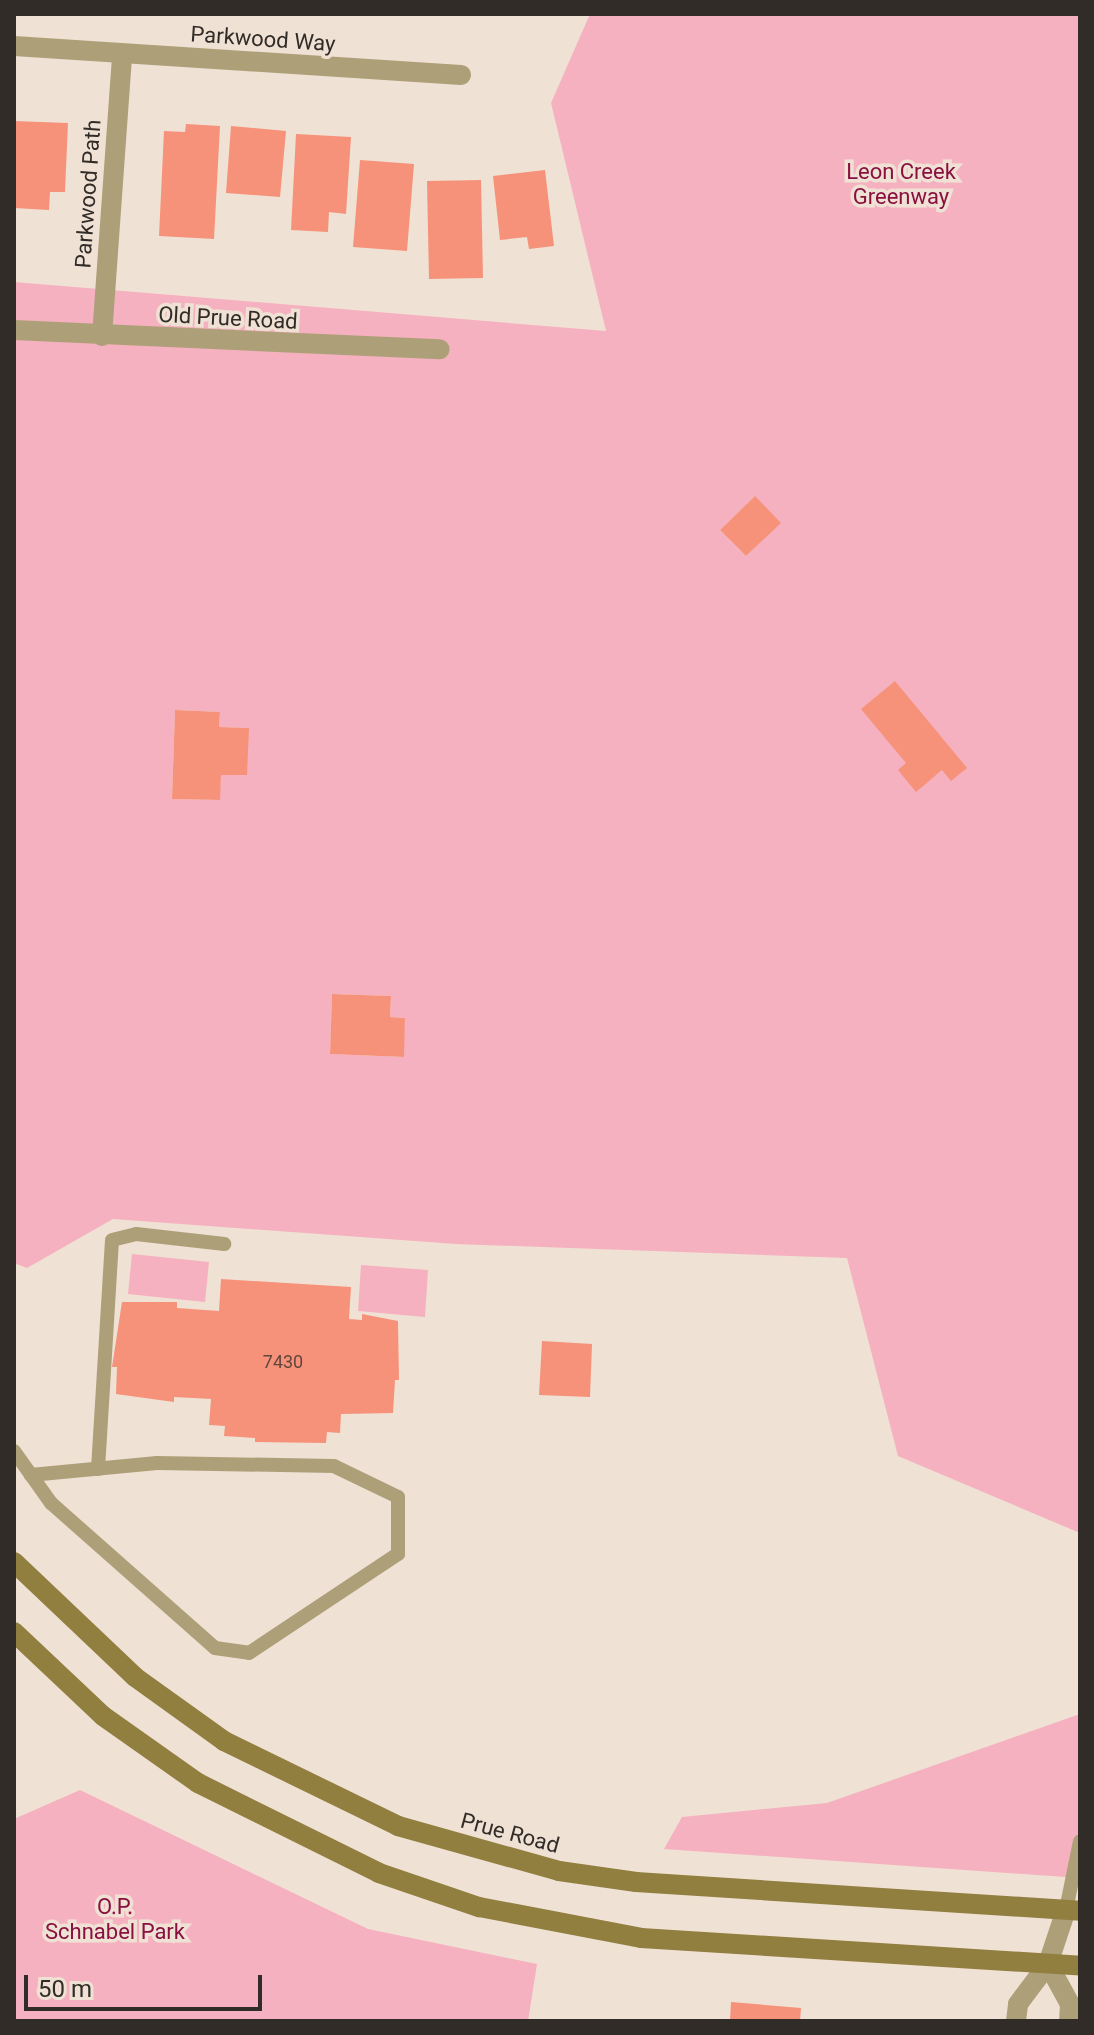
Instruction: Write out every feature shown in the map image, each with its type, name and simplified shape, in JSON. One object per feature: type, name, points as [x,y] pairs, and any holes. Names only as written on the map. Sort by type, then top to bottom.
[{"type":"main road","name":"Prue Road","points":[[14,1562],[135,1677],[224,1741],[398,1826],[559,1871],[636,1882],[1073,1910]]},
{"type":"main road","points":[[14,1632],[103,1716],[198,1783],[379,1873],[479,1907],[641,1938],[1080,1966]]},
{"type":"street","name":"Parkwood Way","points":[[14,46],[461,75]]},
{"type":"street","name":"Parkwood Path","points":[[102,336],[122,54]]},
{"type":"street","name":"Old Prue Road","points":[[14,330],[440,349]]},
{"type":"street","points":[[1016,2021],[1018,2004],[1048,1964],[1073,1910]]},
{"type":"street","points":[[1048,1964],[1070,2004],[1069,2021]]},
{"type":"lane","points":[[98,1469],[112,1240],[136,1234],[224,1244]]},
{"type":"lane","points":[[14,1451],[31,1475],[51,1503],[215,1648],[249,1653],[398,1554],[398,1497],[334,1466],[157,1463],[31,1475]]},
{"type":"lane","points":[[1073,1910],[1074,1852],[1080,1841]]},
{"type":"green space","name":"Leon Creek Greenway","points":[[590,14],[1080,14],[1080,1533],[898,1456],[847,1258],[456,1244],[113,1219],[27,1268],[14,1263],[14,282],[606,331],[551,103]],"holes":[[[754,497],[780,523],[746,556],[720,530]],[[175,710],[220,712],[219,727],[248,728],[246,775],[221,775],[219,800],[172,799]],[[906,763],[966,768],[942,770],[916,791]],[[332,994],[391,996],[390,1017],[405,1018],[403,1057],[330,1054]]]},
{"type":"green space","points":[[132,1254],[209,1262],[205,1302],[128,1294]]},
{"type":"green space","points":[[361,1265],[428,1270],[425,1317],[358,1311]]},
{"type":"green space","points":[[1080,1714],[1080,1878],[664,1849],[682,1817],[827,1803]]},
{"type":"green space","name":"O.P. Schnabel Park","points":[[80,1790],[368,1929],[537,1964],[528,2021],[14,2021],[14,1819]]},
{"type":"building","points":[[14,121],[68,123],[65,192],[50,192],[49,210],[14,208]]},
{"type":"building","points":[[186,124],[220,126],[214,239],[159,236],[164,131],[185,132]]},
{"type":"building","points":[[231,126],[286,131],[280,197],[226,193]]},
{"type":"building","points":[[296,134],[351,137],[346,214],[329,212],[328,232],[291,230]]},
{"type":"building","points":[[360,160],[414,164],[407,251],[353,247]]},
{"type":"building","points":[[545,170],[554,246],[529,249],[527,237],[500,240],[493,176]]},
{"type":"building","points":[[481,180],[483,278],[429,279],[427,181]]},
{"type":"building","points":[[755,496],[781,523],[746,556],[720,530]]},
{"type":"building","points":[[895,681],[967,768],[951,781],[942,770],[916,792],[898,770],[906,763],[861,709]]},
{"type":"building","points":[[175,710],[220,712],[219,727],[249,728],[247,775],[221,775],[220,800],[172,799]]},
{"type":"building","points":[[332,994],[391,996],[390,1017],[405,1018],[404,1057],[330,1054]]},
{"type":"building","points":[[221,1279],[351,1287],[349,1319],[362,1320],[362,1314],[398,1321],[399,1380],[395,1380],[393,1413],[341,1414],[340,1433],[327,1432],[326,1443],[255,1442],[255,1438],[224,1436],[225,1426],[209,1425],[211,1399],[174,1397],[174,1402],[116,1394],[117,1367],[112,1367],[122,1302],[177,1302],[177,1308],[219,1311]]},
{"type":"building","points":[[542,1341],[592,1344],[590,1397],[539,1395]]},
{"type":"building","points":[[731,2002],[801,2008],[800,2021],[730,2021]]}]
